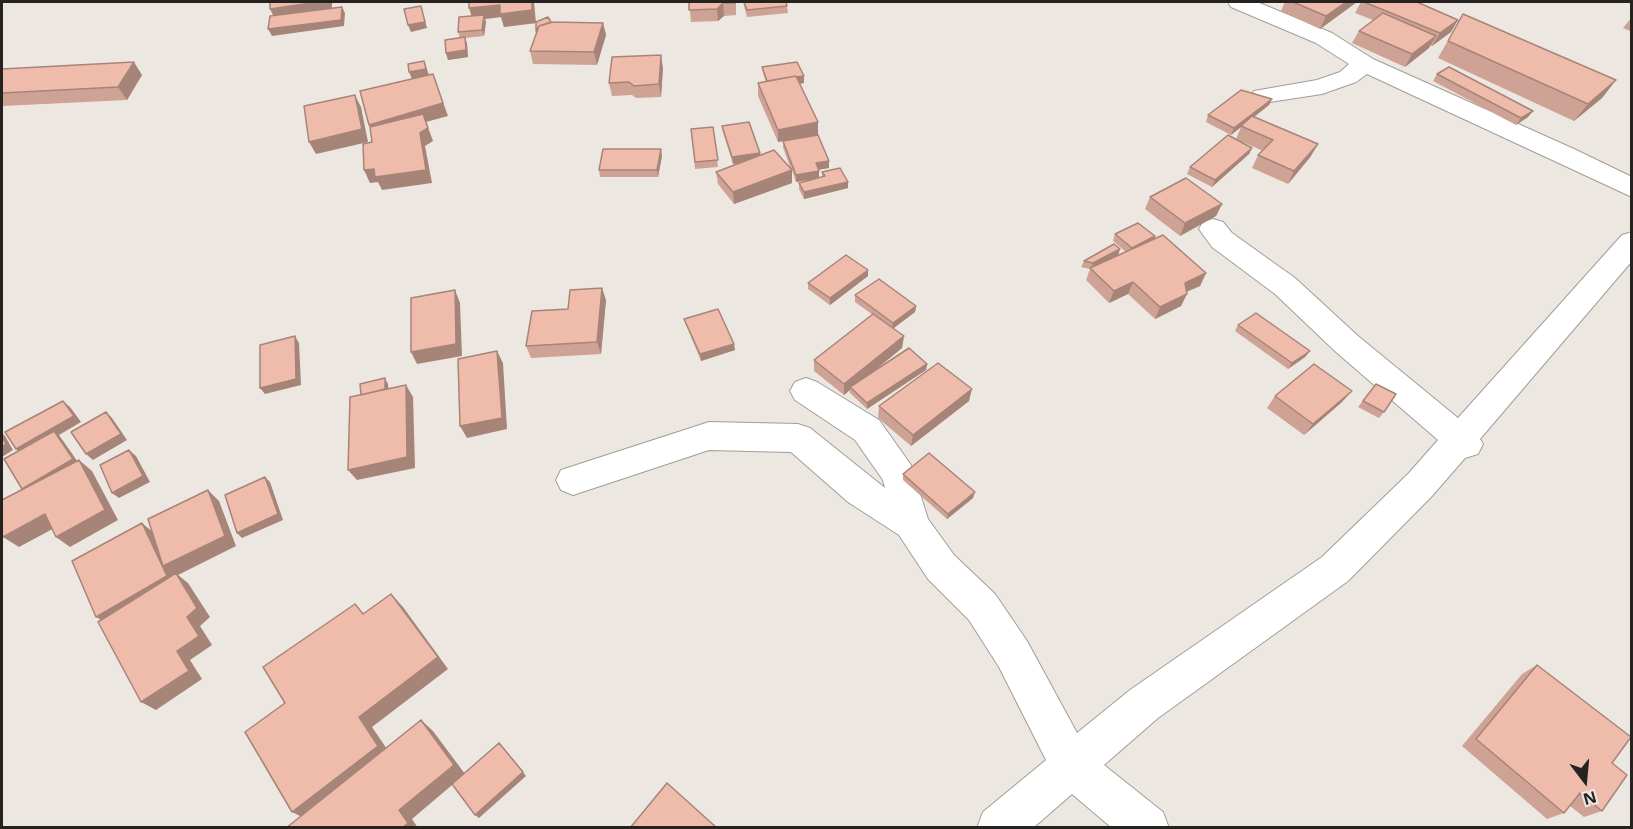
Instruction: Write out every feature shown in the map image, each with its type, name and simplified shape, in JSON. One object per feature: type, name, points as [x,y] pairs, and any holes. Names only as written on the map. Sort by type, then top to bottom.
[{"type":"street","points":[[1239,2],[1324,38],[1365,64],[1566,155],[1632,188]]},
{"type":"street","points":[[1263,96],[1322,87],[1348,77],[1365,64]]},
{"type":"street","points":[[1213,229],[1222,240],[1285,286],[1347,344],[1463,441]]},
{"type":"street","points":[[999,828],[1144,705],[1335,570],[1463,441],[1632,242]]},
{"type":"street","points":[[806,391],[867,430],[899,475],[912,524],[941,567],[982,607],[1013,654],[1072,766],[1147,828]]},
{"type":"street","points":[[573,480],[709,436],[798,438],[860,491],[912,524]]},
{"type":"building","points":[[270,2],[317,2],[270,9]]},
{"type":"building","points":[[469,2],[532,2],[532,10],[500,14],[500,5],[469,8]]},
{"type":"building","points":[[689,2],[735,3],[723,3],[717,9],[689,10]]},
{"type":"building","points":[[744,2],[786,2],[787,6],[747,10]]},
{"type":"building","points":[[1293,2],[1346,2],[1326,16]]},
{"type":"building","points":[[1364,2],[1417,2],[1458,20],[1440,33]]},
{"type":"building","points":[[421,6],[425,22],[408,25],[404,9]]},
{"type":"building","points":[[342,7],[341,20],[268,29],[270,16]]},
{"type":"building","points":[[1383,13],[1436,36],[1412,54],[1359,31]]},
{"type":"building","points":[[1463,14],[1616,80],[1588,104],[1448,41]]},
{"type":"building","points":[[484,15],[482,30],[458,32],[459,17]]},
{"type":"building","points":[[548,17],[551,22],[539,26],[536,31],[536,22]]},
{"type":"building","points":[[553,22],[603,23],[594,52],[530,51],[539,26]]},
{"type":"building","points":[[465,37],[466,50],[446,53],[445,40]]},
{"type":"building","points":[[661,55],[659,84],[634,86],[629,82],[609,83],[612,57]]},
{"type":"building","points":[[424,61],[426,69],[409,72],[408,64]]},
{"type":"building","points":[[134,62],[118,87],[2,93],[2,69]]},
{"type":"building","points":[[797,62],[804,76],[767,81],[762,67]]},
{"type":"building","points":[[1449,67],[1533,111],[1521,118],[1437,74]]},
{"type":"building","points":[[433,74],[443,103],[369,125],[360,91]]},
{"type":"building","points":[[796,76],[818,122],[778,130],[758,83]]},
{"type":"building","points":[[1241,90],[1272,99],[1234,128],[1208,115]]},
{"type":"building","points":[[355,95],[362,129],[309,142],[304,106]]},
{"type":"building","points":[[423,114],[428,128],[420,133],[426,170],[375,177],[374,169],[364,170],[363,144],[372,142],[370,127]]},
{"type":"building","points":[[1252,116],[1318,144],[1294,171],[1258,155],[1273,140],[1241,126]]},
{"type":"building","points":[[749,122],[760,153],[732,157],[722,126]]},
{"type":"building","points":[[713,127],[718,160],[695,162],[691,129]]},
{"type":"building","points":[[818,135],[829,161],[816,163],[819,171],[796,175],[783,141]]},
{"type":"building","points":[[1228,135],[1252,148],[1215,180],[1190,167]]},
{"type":"building","points":[[603,149],[661,149],[657,170],[599,170]]},
{"type":"building","points":[[774,150],[792,170],[733,192],[716,172]]},
{"type":"building","points":[[840,168],[848,182],[804,192],[799,183],[825,176],[822,172]]},
{"type":"building","points":[[1186,178],[1222,204],[1185,223],[1150,197]]},
{"type":"building","points":[[1138,223],[1155,236],[1132,248],[1115,234]]},
{"type":"building","points":[[1163,235],[1206,273],[1185,283],[1187,294],[1160,307],[1133,282],[1114,291],[1090,268]]},
{"type":"building","points":[[1114,244],[1120,249],[1093,263],[1084,261]]},
{"type":"building","points":[[846,255],[868,270],[830,298],[808,283]]},
{"type":"building","points":[[879,279],[916,306],[893,323],[855,295]]},
{"type":"building","points":[[602,288],[597,342],[526,346],[532,311],[568,309],[570,290]]},
{"type":"building","points":[[455,290],[456,344],[411,352],[411,298]]},
{"type":"building","points":[[718,309],[734,344],[700,354],[684,319]]},
{"type":"building","points":[[1256,313],[1310,351],[1292,363],[1238,325]]},
{"type":"building","points":[[873,314],[904,336],[844,384],[814,360]]},
{"type":"building","points":[[295,336],[296,379],[260,388],[260,345]]},
{"type":"building","points":[[909,348],[927,364],[867,403],[850,387]]},
{"type":"building","points":[[497,351],[502,418],[460,426],[458,359]]},
{"type":"building","points":[[938,363],[972,389],[913,435],[879,406]]},
{"type":"building","points":[[1314,364],[1352,391],[1313,424],[1275,396]]},
{"type":"building","points":[[385,378],[385,389],[361,395],[360,384]]},
{"type":"building","points":[[1376,384],[1396,394],[1384,412],[1363,401]]},
{"type":"building","points":[[406,385],[407,457],[348,470],[350,397]]},
{"type":"building","points":[[63,401],[74,416],[16,449],[5,432]]},
{"type":"building","points":[[106,412],[121,434],[86,454],[71,432]]},
{"type":"building","points":[[54,431],[73,459],[22,489],[4,459]]},
{"type":"building","points":[[129,450],[143,476],[112,493],[100,465]]},
{"type":"building","points":[[929,453],[975,492],[948,514],[903,474]]},
{"type":"building","points":[[79,460],[105,510],[56,537],[45,514],[3,537],[2,500]]},
{"type":"building","points":[[265,477],[278,514],[237,533],[225,495]]},
{"type":"building","points":[[208,490],[225,536],[163,566],[148,519]]},
{"type":"building","points":[[142,523],[167,576],[96,617],[72,561]]},
{"type":"building","points":[[176,573],[197,608],[187,617],[199,636],[177,651],[189,671],[141,702],[98,622]]},
{"type":"building","points":[[391,594],[438,657],[359,717],[378,746],[292,812],[245,732],[285,703],[263,667],[355,604],[363,614]]},
{"type":"building","points":[[1537,665],[1631,737],[1612,763],[1627,775],[1602,811],[1580,793],[1564,813],[1476,739]]},
{"type":"building","points":[[421,720],[454,765],[399,810],[408,823],[402,828],[286,828]]},
{"type":"building","points":[[499,743],[523,772],[475,815],[452,784]]},
{"type":"building","points":[[667,783],[717,828],[630,828]]}]
